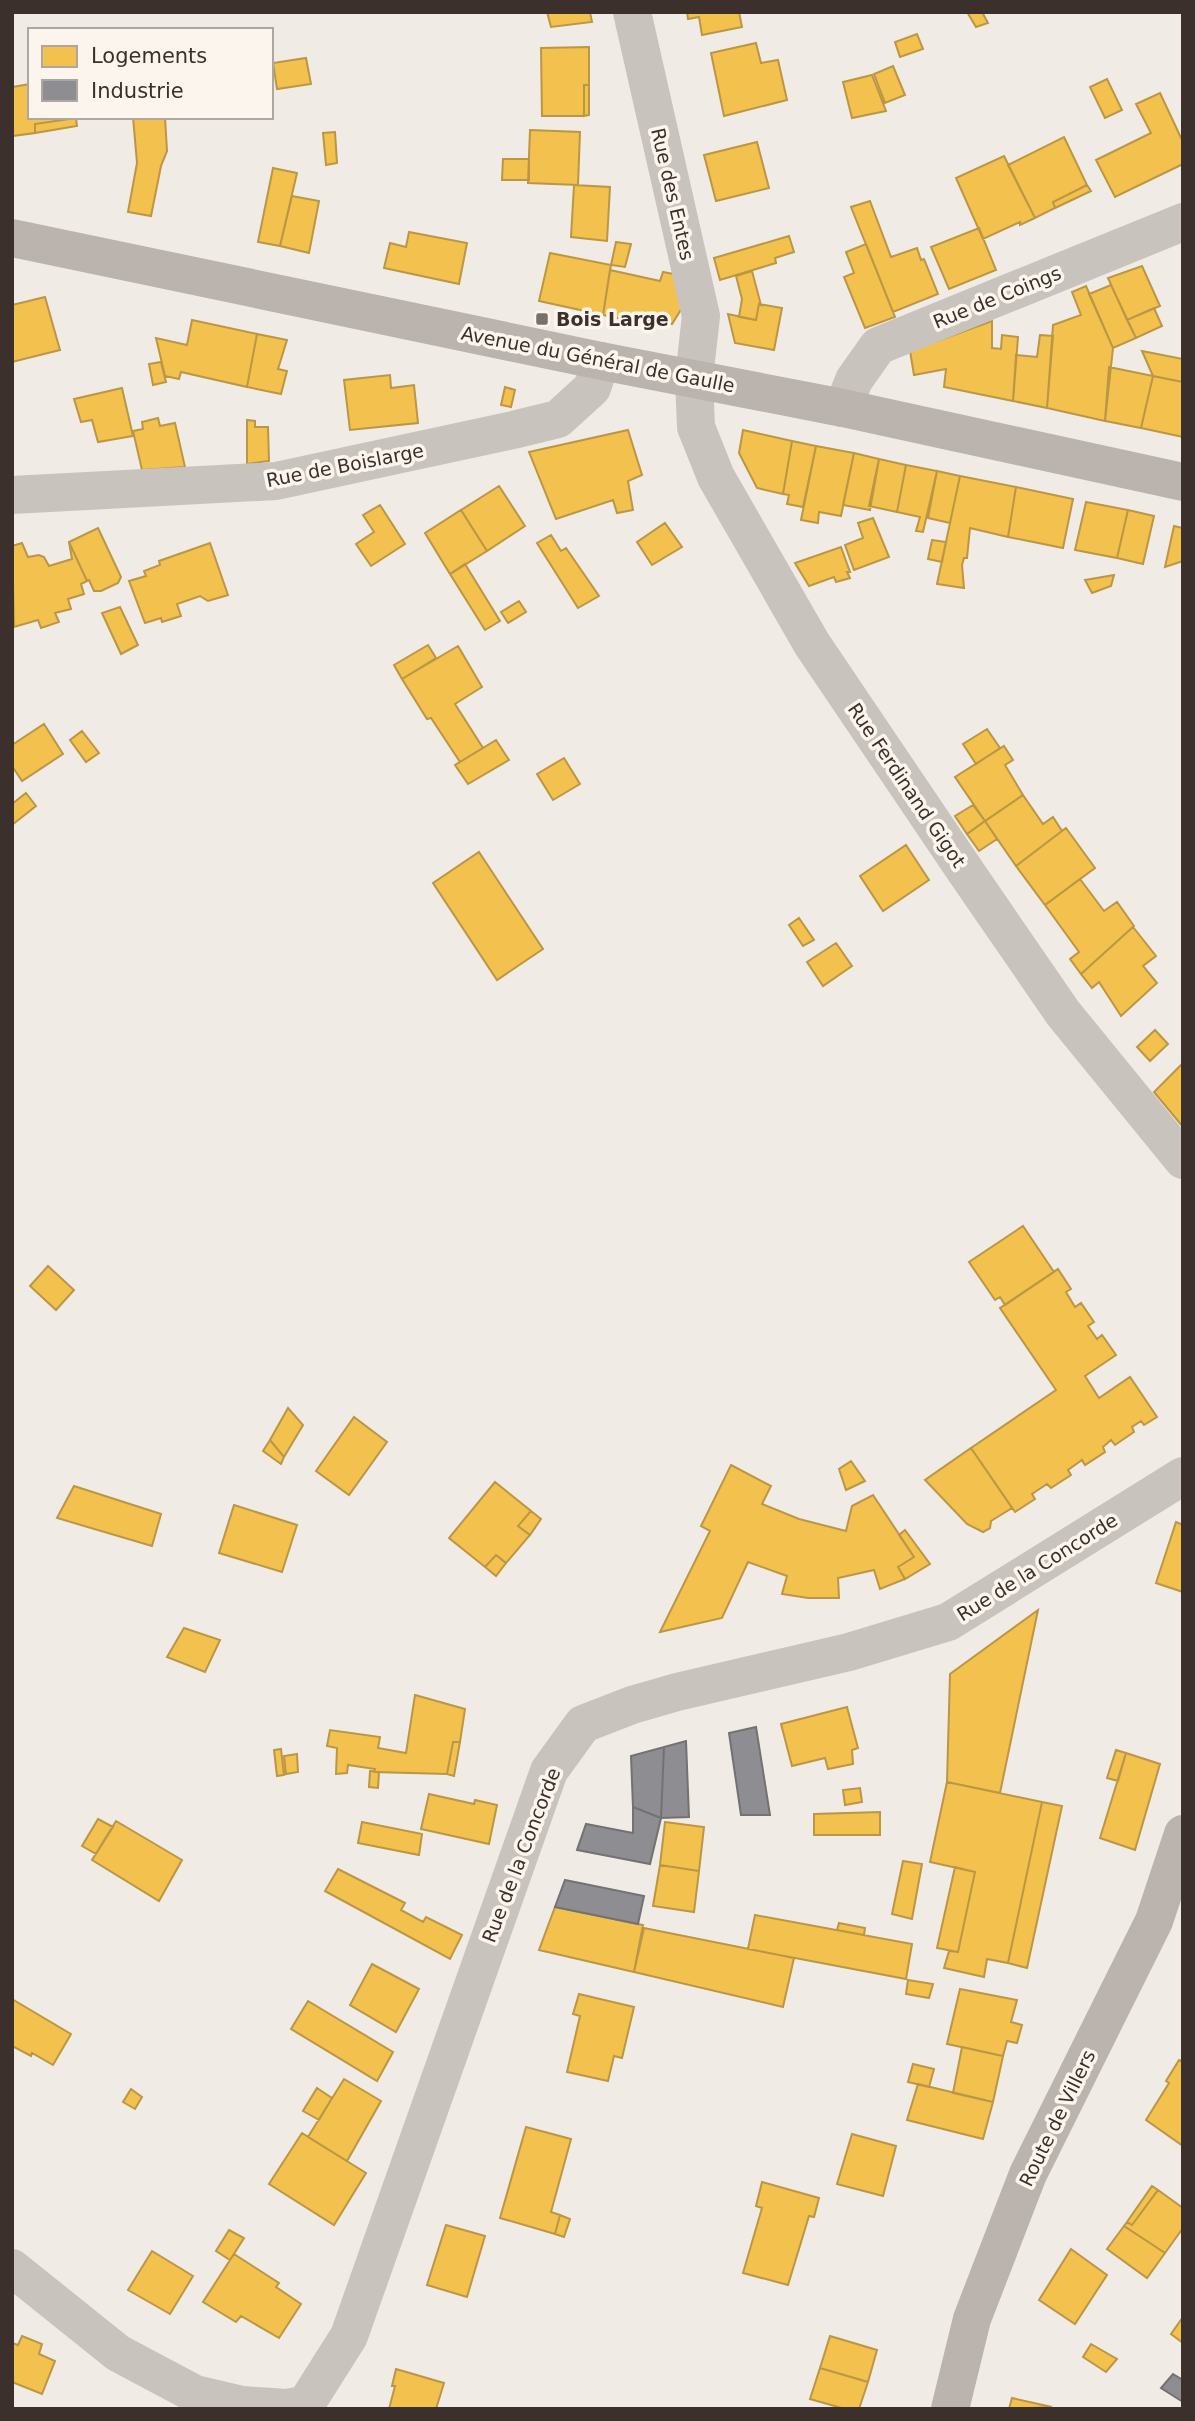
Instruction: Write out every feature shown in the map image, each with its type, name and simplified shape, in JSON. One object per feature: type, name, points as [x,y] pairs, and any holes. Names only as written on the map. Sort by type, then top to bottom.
[{"type":"main road","name":"Avenue du Général de Gaulle","points":[[12,238],[601,361],[842,408],[1183,482]]},
{"type":"main road","name":"Route de Villers","points":[[950,2409],[972,2319],[1028,2174],[1154,1921],[1183,1834]]},
{"type":"street","name":"Rue des Entes","points":[[632,12],[701,316],[694,378]]},
{"type":"street","name":"Rue de Coings","points":[[842,408],[854,380],[878,346],[1183,222]]},
{"type":"street","name":"Rue de Boislarge","points":[[12,495],[276,481],[524,427],[558,419],[592,388],[601,361]]},
{"type":"street","name":"Rue Ferdinand Gigot","points":[[694,378],[696,427],[716,477],[812,644],[1063,1013],[1183,1160]]},
{"type":"street","name":"Rue de la Concorde","points":[[306,2407],[349,2336],[549,1771],[583,1724],[632,1705],[849,1652],[948,1622],[1183,1476]]},
{"type":"street","points":[[12,2268],[118,2353],[195,2394],[242,2406],[306,2407]]},
{"type":"building: Logements","points":[[547,12],[590,12],[592,22],[551,27]]},
{"type":"building: Logements","points":[[687,12],[739,12],[742,27],[702,35],[699,17],[688,19]]},
{"type":"building: Logements","points":[[967,12],[982,12],[988,23],[976,27]]},
{"type":"building: Logements","points":[[917,34],[923,49],[900,57],[895,42]]},
{"type":"building: Logements","points":[[756,43],[761,63],[778,60],[787,100],[724,116],[711,53]]},
{"type":"building: Logements","points":[[589,47],[589,85],[584,85],[584,116],[542,116],[541,48]]},
{"type":"building: Logements","points":[[306,58],[311,84],[277,89],[273,63]]},
{"type":"building: Logements","points":[[893,66],[905,95],[885,103],[874,74]]},
{"type":"building: Logements","points":[[872,75],[886,111],[852,118],[843,82]]},
{"type":"building: Logements","points":[[1107,79],[1122,110],[1105,118],[1090,87]]},
{"type":"building: Logements","points":[[28,84],[28,119],[69,119],[35,124],[35,133],[12,136],[12,87]]},
{"type":"building: Logements","points":[[584,85],[589,85],[589,115],[584,116]]},
{"type":"building: Logements","points":[[1160,93],[1183,142],[1183,164],[1115,197],[1096,160],[1151,133],[1136,104]]},
{"type":"building: Logements","points":[[76,119],[77,126],[35,133],[35,124]]},
{"type":"building: Logements","points":[[133,119],[165,119],[167,151],[161,166],[151,216],[128,212],[137,163]]},
{"type":"building: Logements","points":[[530,130],[580,132],[578,185],[528,183]]},
{"type":"building: Logements","points":[[335,132],[337,163],[326,165],[323,133]]},
{"type":"building: Logements","points":[[1064,137],[1087,185],[1053,202],[1055,208],[1035,218],[1008,165]]},
{"type":"building: Logements","points":[[757,142],[769,188],[716,201],[704,155]]},
{"type":"building: Logements","points":[[1004,156],[1035,218],[983,239],[956,178]]},
{"type":"building: Logements","points":[[503,159],[529,159],[529,180],[502,180]]},
{"type":"building: Logements","points":[[273,168],[297,173],[280,246],[258,242]]},
{"type":"building: Logements","points":[[574,185],[610,187],[607,241],[571,237]]},
{"type":"building: Logements","points":[[1087,185],[1091,191],[1055,208],[1053,202]]},
{"type":"building: Logements","points":[[292,196],[319,201],[309,253],[280,246]]},
{"type":"building: Logements","points":[[870,201],[891,257],[917,248],[938,294],[893,312],[851,207]]},
{"type":"building: Logements","points":[[979,228],[996,270],[949,289],[931,247]]},
{"type":"building: Logements","points":[[409,232],[467,243],[459,284],[384,268],[390,243],[406,247]]},
{"type":"building: Logements","points":[[789,236],[794,252],[775,258],[776,263],[720,280],[714,258]]},
{"type":"building: Logements","points":[[616,242],[631,244],[625,267],[611,265]]},
{"type":"building: Logements","points":[[866,244],[895,317],[865,328],[844,277],[854,273],[846,252]]},
{"type":"building: Logements","points":[[550,253],[611,265],[603,315],[539,301]]},
{"type":"building: Logements","points":[[1142,266],[1160,306],[1127,320],[1108,278]]},
{"type":"building: Logements","points":[[610,270],[660,281],[663,272],[674,274],[682,308],[672,324],[655,320],[653,326],[603,315]]},
{"type":"building: Logements","points":[[752,271],[761,305],[759,304],[756,320],[739,317],[742,299],[736,276]]},
{"type":"building: Logements","points":[[1111,285],[1136,338],[1113,348],[1089,294]]},
{"type":"building: Logements","points":[[1086,286],[1113,348],[1105,421],[1047,408],[1053,325],[1081,315],[1072,292]]},
{"type":"building: Logements","points":[[45,297],[60,350],[12,362],[12,305]]},
{"type":"building: Logements","points":[[759,304],[782,308],[774,350],[735,343],[728,314],[756,320]]},
{"type":"building: Logements","points":[[1154,308],[1162,326],[1136,338],[1127,320]]},
{"type":"building: Logements","points":[[192,320],[257,334],[247,387],[181,372],[179,379],[165,376],[156,338],[187,345]]},
{"type":"building: Logements","points":[[992,321],[992,348],[1001,349],[1002,335],[1018,337],[1013,401],[944,387],[946,369],[914,375],[910,351]]},
{"type":"building: Logements","points":[[257,334],[287,340],[278,369],[287,371],[281,394],[247,387]]},
{"type":"building: Logements","points":[[1040,335],[1053,336],[1047,408],[1013,401],[1016,355],[1037,357]]},
{"type":"building: Logements","points":[[1142,351],[1183,359],[1183,382],[1153,376]]},
{"type":"building: Logements","points":[[161,362],[166,382],[153,385],[149,364]]},
{"type":"building: Logements","points":[[1109,367],[1153,376],[1141,428],[1105,421]]},
{"type":"building: Logements","points":[[390,375],[391,388],[414,385],[418,423],[350,430],[344,380]]},
{"type":"building: Logements","points":[[1153,376],[1183,382],[1183,437],[1141,428]]},
{"type":"building: Logements","points":[[505,387],[515,390],[511,407],[501,405]]},
{"type":"building: Logements","points":[[122,388],[133,436],[98,442],[92,420],[81,422],[74,399]]},
{"type":"building: Logements","points":[[158,418],[160,426],[175,423],[185,467],[142,470],[133,431],[143,429],[142,422]]},
{"type":"building: Logements","points":[[247,420],[255,421],[255,427],[268,427],[269,461],[247,464]]},
{"type":"building: Logements","points":[[628,430],[642,475],[628,481],[633,510],[617,513],[613,500],[556,519],[529,452]]},
{"type":"building: Logements","points":[[743,430],[792,441],[783,494],[757,488],[739,453]]},
{"type":"building: Logements","points":[[792,441],[816,446],[803,507],[787,504],[789,495],[783,494]]},
{"type":"building: Logements","points":[[816,446],[854,453],[841,516],[819,512],[818,523],[801,520]]},
{"type":"building: Logements","points":[[854,453],[879,459],[870,510],[843,505]]},
{"type":"building: Logements","points":[[879,459],[906,465],[897,512],[869,506]]},
{"type":"building: Logements","points":[[906,465],[937,471],[923,532],[916,531],[920,517],[897,512]]},
{"type":"building: Logements","points":[[937,471],[960,476],[950,523],[928,518]]},
{"type":"building: Logements","points":[[960,476],[1016,487],[1008,537],[970,528],[967,558],[964,558],[962,565],[964,588],[937,584]]},
{"type":"building: Logements","points":[[499,486],[525,526],[487,551],[461,510]]},
{"type":"building: Logements","points":[[1016,487],[1073,499],[1063,548],[1008,537]]},
{"type":"building: Logements","points":[[1086,502],[1128,510],[1117,558],[1075,550]]},
{"type":"building: Logements","points":[[380,505],[405,544],[371,566],[356,544],[374,532],[363,515]]},
{"type":"building: Logements","points":[[461,510],[487,551],[450,574],[425,533]]},
{"type":"building: Logements","points":[[1128,510],[1154,516],[1143,564],[1117,558]]},
{"type":"building: Logements","points":[[873,518],[889,557],[854,570],[845,545],[863,538],[858,523]]},
{"type":"building: Logements","points":[[665,523],[682,547],[652,565],[637,542]]},
{"type":"building: Logements","points":[[1174,526],[1183,528],[1183,561],[1165,567]]},
{"type":"building: Logements","points":[[98,528],[121,577],[118,583],[101,591],[94,591],[69,542]]},
{"type":"building: Logements","points":[[551,535],[561,551],[566,548],[599,596],[578,608],[537,543]]},
{"type":"building: Logements","points":[[932,540],[946,542],[942,562],[928,559]]},
{"type":"building: Logements","points":[[69,542],[87,581],[81,584],[84,594],[68,599],[71,609],[55,613],[59,622],[41,628],[38,620],[14,627],[12,546],[22,543],[28,557],[44,557],[49,566],[72,559]]},
{"type":"building: Logements","points":[[210,543],[228,595],[208,601],[200,596],[177,604],[181,616],[162,622],[161,618],[145,623],[129,581],[146,576],[144,571],[160,565],[159,561]]},
{"type":"building: Logements","points":[[841,547],[850,578],[836,582],[834,577],[809,586],[795,563]]},
{"type":"building: Logements","points":[[465,564],[500,621],[485,630],[450,574]]},
{"type":"building: Logements","points":[[1114,575],[1111,586],[1092,593],[1085,580]]},
{"type":"building: Logements","points":[[519,601],[526,612],[508,623],[501,612]]},
{"type":"building: Logements","points":[[120,607],[138,645],[121,654],[102,613]]},
{"type":"building: Logements","points":[[428,645],[436,658],[402,679],[394,665]]},
{"type":"building: Logements","points":[[458,646],[482,687],[455,704],[483,748],[460,762],[431,718],[427,719],[402,679]]},
{"type":"building: Logements","points":[[44,724],[63,754],[22,781],[12,766],[12,745]]},
{"type":"building: Logements","points":[[987,729],[1000,748],[976,764],[963,744]]},
{"type":"building: Logements","points":[[82,731],[99,753],[86,762],[70,740]]},
{"type":"building: Logements","points":[[496,740],[509,760],[468,784],[455,765]]},
{"type":"building: Logements","points":[[1004,746],[1013,760],[1005,765],[1023,795],[985,821],[955,777]]},
{"type":"building: Logements","points":[[564,758],[580,784],[553,800],[537,774]]},
{"type":"building: Logements","points":[[26,793],[36,806],[12,825],[12,804]]},
{"type":"building: Logements","points":[[1023,795],[1043,824],[1053,817],[1062,831],[1016,866],[985,821]]},
{"type":"building: Logements","points":[[973,805],[985,821],[967,834],[955,816]]},
{"type":"building: Logements","points":[[985,821],[997,839],[979,851],[967,834]]},
{"type":"building: Logements","points":[[1066,828],[1095,868],[1045,905],[1016,866]]},
{"type":"building: Logements","points":[[906,845],[929,880],[883,911],[860,876]]},
{"type":"building: Logements","points":[[479,852],[543,949],[497,980],[433,883]]},
{"type":"building: Logements","points":[[1080,879],[1104,911],[1117,902],[1134,926],[1081,974],[1070,959],[1079,952],[1045,905]]},
{"type":"building: Logements","points":[[799,918],[814,940],[803,946],[789,925]]},
{"type":"building: Logements","points":[[1133,927],[1156,956],[1143,966],[1157,983],[1121,1016],[1099,982],[1092,988],[1081,974]]},
{"type":"building: Logements","points":[[836,943],[852,966],[823,986],[807,962]]},
{"type":"building: Logements","points":[[1155,1030],[1168,1044],[1150,1061],[1137,1047]]},
{"type":"building: Logements","points":[[1183,1063],[1183,1127],[1154,1092]]},
{"type":"building: Logements","points":[[1023,1226],[1054,1272],[1005,1305],[1000,1297],[995,1300],[969,1262]]},
{"type":"building: Logements","points":[[48,1266],[74,1290],[56,1310],[30,1286]]},
{"type":"building: Logements","points":[[1058,1269],[1071,1289],[1066,1292],[1075,1307],[1081,1303],[1094,1322],[1088,1326],[1097,1339],[1102,1335],[1116,1355],[1085,1376],[1099,1398],[1130,1377],[1157,1417],[1144,1425],[1141,1421],[1132,1427],[1134,1432],[1115,1445],[1111,1440],[1103,1447],[1105,1452],[1085,1465],[1082,1460],[1068,1470],[1071,1475],[1051,1488],[1047,1484],[1032,1494],[1035,1499],[1015,1512],[971,1448],[1056,1390],[1000,1308]]},
{"type":"building: Logements","points":[[288,1408],[303,1425],[284,1457],[270,1440]]},
{"type":"building: Logements","points":[[354,1417],[387,1442],[349,1495],[316,1471]]},
{"type":"building: Logements","points":[[270,1440],[284,1457],[281,1464],[263,1451]]},
{"type":"building: Logements","points":[[971,1448],[1012,1508],[991,1521],[990,1528],[983,1532],[967,1524],[925,1480]]},
{"type":"building: Logements","points":[[851,1461],[865,1481],[846,1490],[839,1469]]},
{"type":"building: Logements","points":[[731,1465],[771,1486],[762,1504],[799,1519],[846,1531],[852,1506],[873,1495],[914,1557],[898,1567],[905,1579],[880,1589],[874,1570],[838,1578],[839,1598],[808,1598],[782,1594],[787,1576],[748,1562],[722,1618],[660,1632],[710,1531],[701,1526]]},
{"type":"building: Logements","points":[[495,1482],[531,1511],[518,1526],[530,1535],[506,1563],[496,1555],[485,1567],[449,1538]]},
{"type":"building: Logements","points":[[74,1486],[161,1514],[152,1546],[57,1518]]},
{"type":"building: Logements","points":[[234,1505],[297,1525],[282,1572],[219,1553]]},
{"type":"building: Logements","points":[[531,1511],[541,1519],[530,1535],[518,1526]]},
{"type":"building: Logements","points":[[1176,1522],[1183,1525],[1183,1592],[1156,1583]]},
{"type":"building: Logements","points":[[905,1530],[930,1564],[905,1579],[898,1567],[914,1557],[899,1535]]},
{"type":"building: Logements","points":[[496,1555],[506,1563],[496,1576],[485,1567]]},
{"type":"building: Logements","points":[[1038,1610],[1000,1793],[947,1782],[950,1674]]},
{"type":"building: Logements","points":[[184,1628],[220,1640],[205,1672],[167,1657]]},
{"type":"building: Logements","points":[[415,1695],[465,1709],[460,1742],[453,1742],[447,1774],[374,1772],[375,1769],[348,1765],[347,1773],[336,1774],[337,1748],[327,1746],[330,1730],[380,1737],[378,1748],[406,1753]]},
{"type":"building: Logements","points":[[847,1707],[858,1748],[852,1750],[853,1764],[828,1769],[825,1758],[792,1766],[781,1724]]},
{"type":"building: Logements","points":[[453,1742],[460,1742],[454,1776],[447,1774]]},
{"type":"building: Logements","points":[[281,1749],[284,1775],[277,1776],[274,1750]]},
{"type":"building: Logements","points":[[1116,1750],[1126,1753],[1118,1781],[1107,1778]]},
{"type":"building: Logements","points":[[1126,1753],[1160,1764],[1135,1850],[1100,1838]]},
{"type":"building: Logements","points":[[297,1754],[298,1772],[286,1774],[284,1756]]},
{"type":"building: Logements","points":[[370,1771],[379,1772],[378,1788],[369,1787]]},
{"type":"building: Logements","points":[[947,1782],[1042,1802],[1008,1963],[987,1959],[984,1977],[944,1968],[949,1951],[958,1952],[975,1872],[930,1862]]},
{"type":"building: Logements","points":[[860,1788],[862,1802],[845,1805],[843,1790]]},
{"type":"building: Logements","points":[[429,1794],[474,1804],[475,1800],[497,1805],[489,1844],[421,1829]]},
{"type":"building: Logements","points":[[1042,1802],[1062,1806],[1027,1968],[1008,1963]]},
{"type":"building: Logements","points":[[880,1812],[880,1835],[814,1835],[814,1814]]},
{"type":"building: Logements","points":[[98,1819],[113,1827],[96,1854],[82,1846]]},
{"type":"building: Logements","points":[[116,1821],[182,1860],[159,1901],[92,1860]]},
{"type":"building: Logements","points":[[362,1822],[422,1834],[419,1855],[358,1843]]},
{"type":"building: Logements","points":[[665,1822],[704,1827],[699,1871],[660,1865]]},
{"type":"building: Logements","points":[[903,1861],[922,1864],[912,1919],[892,1914]]},
{"type":"building: Logements","points":[[660,1865],[699,1871],[694,1912],[653,1906]]},
{"type":"building: Logements","points":[[955,1867],[975,1872],[958,1952],[937,1948]]},
{"type":"building: Logements","points":[[338,1869],[405,1903],[401,1910],[423,1922],[426,1917],[462,1935],[450,1959],[325,1891]]},
{"type":"building: Logements","points":[[555,1907],[643,1925],[634,1972],[539,1950]]},
{"type":"building: Logements","points":[[755,1915],[912,1944],[906,1979],[748,1949]]},
{"type":"building: Logements","points":[[839,1923],[865,1928],[864,1935],[837,1930]]},
{"type":"building: Logements","points":[[644,1928],[794,1958],[783,2007],[634,1972]]},
{"type":"building: Logements","points":[[372,1964],[419,1989],[396,2032],[350,2005]]},
{"type":"building: Logements","points":[[908,1980],[933,1984],[929,1998],[906,1994]]},
{"type":"building: Logements","points":[[960,1989],[1017,2000],[1011,2022],[1022,2025],[1017,2043],[1007,2041],[1003,2056],[947,2044]]},
{"type":"building: Logements","points":[[579,1994],[634,2007],[622,2058],[614,2056],[608,2081],[567,2072],[580,2016],[573,2014]]},
{"type":"building: Logements","points":[[12,1999],[71,2034],[53,2065],[12,2046]]},
{"type":"building: Logements","points":[[308,2001],[393,2052],[377,2081],[291,2029]]},
{"type":"building: Logements","points":[[962,2047],[1003,2056],[993,2102],[953,2093]]},
{"type":"building: Logements","points":[[1179,2060],[1183,2062],[1183,2146],[1146,2120],[1169,2083],[1166,2081]]},
{"type":"building: Logements","points":[[913,2064],[934,2069],[929,2087],[908,2082]]},
{"type":"building: Logements","points":[[344,2079],[381,2101],[347,2161],[308,2137]]},
{"type":"building: Logements","points":[[918,2084],[993,2102],[983,2139],[907,2120]]},
{"type":"building: Logements","points":[[317,2088],[332,2098],[319,2120],[303,2111]]},
{"type":"building: Logements","points":[[131,2089],[142,2097],[135,2109],[123,2102]]},
{"type":"building: Logements","points":[[526,2127],[571,2139],[551,2212],[560,2215],[555,2234],[500,2218]]},
{"type":"building: Logements","points":[[302,2133],[366,2173],[334,2225],[269,2184]]},
{"type":"building: Logements","points":[[852,2134],[896,2146],[883,2196],[837,2184]]},
{"type":"building: Logements","points":[[762,2182],[819,2198],[814,2217],[809,2216],[788,2285],[743,2273],[762,2208],[756,2206]]},
{"type":"building: Logements","points":[[1152,2186],[1158,2190],[1132,2225],[1127,2222]]},
{"type":"building: Logements","points":[[1158,2190],[1183,2208],[1183,2228],[1165,2253],[1124,2226],[1127,2222],[1132,2225]]},
{"type":"building: Logements","points":[[560,2215],[570,2219],[564,2237],[555,2234]]},
{"type":"building: Logements","points":[[446,2225],[485,2236],[467,2297],[427,2285]]},
{"type":"building: Logements","points":[[1124,2226],[1165,2253],[1147,2278],[1107,2249]]},
{"type":"building: Logements","points":[[229,2230],[244,2238],[230,2260],[216,2251]]},
{"type":"building: Logements","points":[[1071,2249],[1107,2275],[1075,2324],[1039,2300]]},
{"type":"building: Logements","points":[[152,2251],[193,2276],[170,2314],[128,2290]]},
{"type":"building: Logements","points":[[234,2254],[279,2283],[276,2287],[301,2304],[279,2338],[241,2316],[236,2322],[203,2302]]},
{"type":"building: Logements","points":[[1183,2317],[1183,2343],[1171,2334]]},
{"type":"building: Logements","points":[[22,2336],[42,2344],[39,2354],[55,2361],[42,2394],[12,2382],[12,2343],[18,2345]]},
{"type":"building: Logements","points":[[830,2336],[877,2350],[868,2382],[820,2368]]},
{"type":"building: Logements","points":[[1091,2344],[1117,2359],[1106,2372],[1083,2357]]},
{"type":"building: Logements","points":[[820,2368],[868,2382],[859,2409],[845,2409],[810,2399]]},
{"type":"building: Logements","points":[[396,2369],[444,2383],[436,2409],[389,2409]]},
{"type":"building: Logements","points":[[1012,2398],[1052,2407],[1009,2409]]},
{"type":"building: Industrie","points":[[756,1727],[770,1815],[741,1815],[729,1733]]},
{"type":"building: Industrie","points":[[686,1741],[689,1817],[661,1818],[664,1747]]},
{"type":"building: Industrie","points":[[664,1747],[661,1818],[633,1807],[631,1756]]},
{"type":"building: Industrie","points":[[633,1807],[661,1818],[650,1864],[577,1850],[586,1824],[633,1833]]},
{"type":"building: Industrie","points":[[565,1880],[644,1896],[638,1924],[555,1907]]},
{"type":"building: Industrie","points":[[1173,2374],[1183,2380],[1183,2402],[1161,2388]]},
{"type":"place","name":"Bois Large","points":[[542,319]]}]
